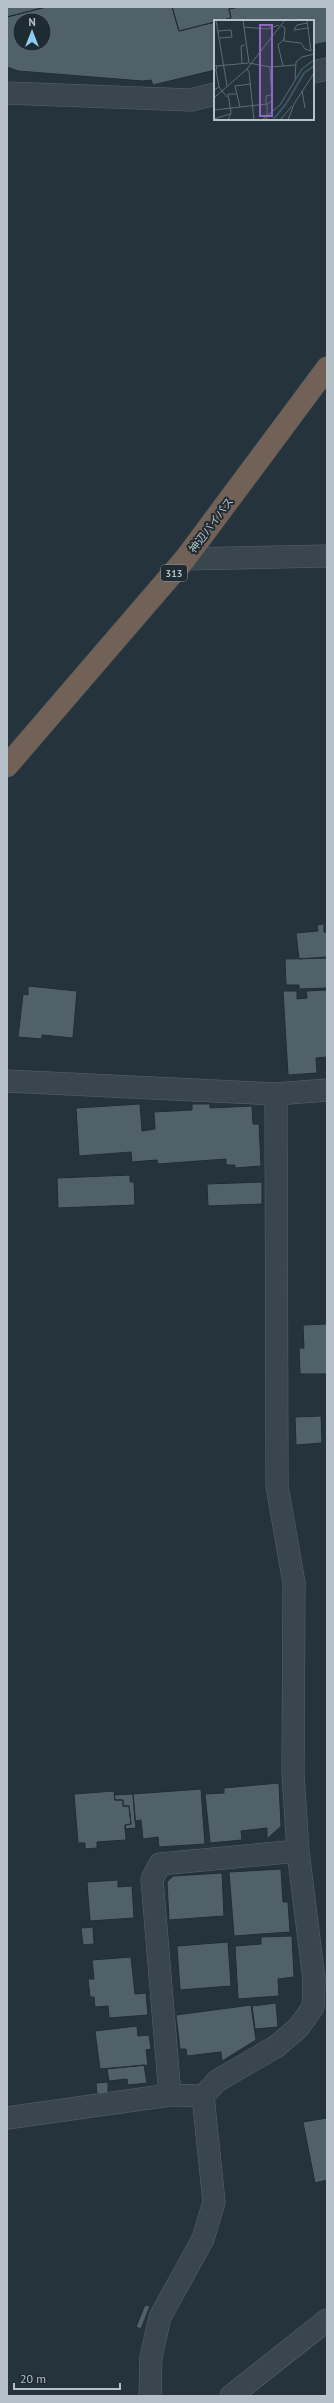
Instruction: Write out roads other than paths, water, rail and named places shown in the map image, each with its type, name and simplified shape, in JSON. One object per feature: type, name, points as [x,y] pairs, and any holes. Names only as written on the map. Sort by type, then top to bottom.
[{"type":"highway","name":"神辺バイパス","points":[[7,766],[186,559],[327,368]]},
{"type":"street","points":[[314,72],[327,69]]},
{"type":"street","points":[[7,93],[191,100],[214,94]]},
{"type":"street","points":[[186,559],[327,556]]},
{"type":"street","points":[[7,1081],[276,1094],[327,1090]]},
{"type":"street","points":[[7,2118],[170,2095],[202,2096],[217,2081],[277,2046],[299,2027],[313,2007],[314,1980],[298,1851],[293,1773],[294,1582],[276,1486],[276,1094]]},
{"type":"street","points":[[170,2095],[152,1879],[160,1864],[298,1851]]},
{"type":"street","points":[[150,2396],[151,2357],[160,2317],[203,2239],[214,2202],[202,2096]]},
{"type":"street","points":[[231,2396],[327,2320]]}]
